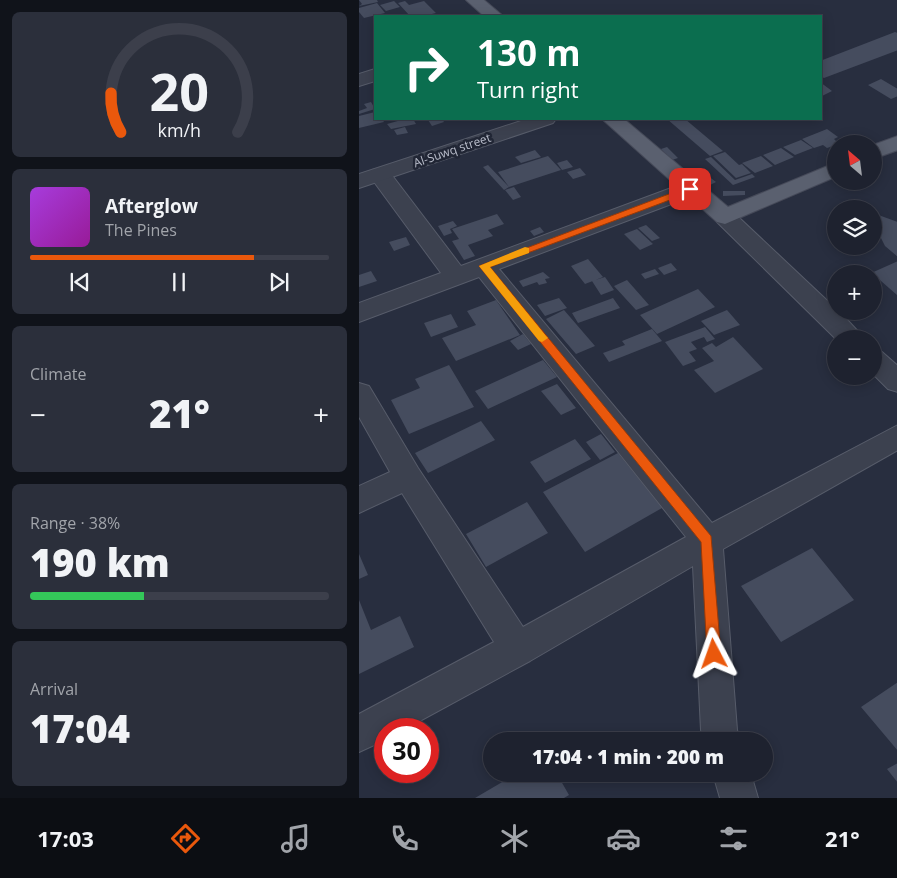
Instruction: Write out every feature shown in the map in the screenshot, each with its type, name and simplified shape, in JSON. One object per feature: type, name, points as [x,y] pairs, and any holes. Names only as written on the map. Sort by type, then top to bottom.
[{"type":"main road","points":[[474,0],[493,15]]},
{"type":"main road","points":[[613,120],[690,189],[725,217],[827,172]]},
{"type":"main road","points":[[882,149],[897,142]]},
{"type":"street","points":[[359,80],[374,75]]},
{"type":"street","name":"Al-Suwq street","points":[[370,178],[543,120]]},
{"type":"street","points":[[370,178],[456,276]]},
{"type":"street","points":[[359,313],[690,189]]},
{"type":"street","points":[[725,217],[843,330]]},
{"type":"street","points":[[483,266],[707,540],[720,732]]},
{"type":"street","points":[[882,368],[897,382]]},
{"type":"street","points":[[359,393],[408,478],[518,649]]},
{"type":"street","points":[[359,734],[518,649],[707,540],[897,436]]},
{"type":"street","points":[[359,500],[408,478]]},
{"type":"street","points":[[734,782],[739,798]]},
{"type":"building","points":[[359,0],[377,0],[378,2],[359,6],[362,4]]},
{"type":"building","points":[[394,1],[400,7],[386,11],[380,5]]},
{"type":"building","points":[[405,1],[409,5],[424,1],[436,13],[409,15],[398,3]]},
{"type":"building","points":[[377,3],[385,13],[364,18],[359,12],[359,8]]},
{"type":"building","points":[[895,32],[898,33],[898,50],[824,78],[822,77],[822,60]]},
{"type":"building","points":[[881,79],[898,89],[898,96],[891,99],[868,85]]},
{"type":"building","points":[[822,84],[832,91],[822,96]]},
{"type":"building","points":[[371,102],[374,109],[359,114],[359,111],[367,108],[364,104]]},
{"type":"building","points":[[374,112],[374,120],[383,120],[384,122],[359,128],[359,116]]},
{"type":"building","points":[[401,120],[414,120],[416,124],[391,129],[387,124]]},
{"type":"building","points":[[428,120],[443,120],[444,122],[432,126]]},
{"type":"building","points":[[668,120],[686,120],[723,151],[710,156]]},
{"type":"building","points":[[405,127],[408,133],[397,135],[394,130]]},
{"type":"building","points":[[827,129],[835,135],[827,135],[827,148],[823,145],[814,148],[802,139]]},
{"type":"building","points":[[801,140],[813,148],[795,155],[783,147]]},
{"type":"building","points":[[667,147],[678,158],[672,160],[661,149]]},
{"type":"building","points":[[781,148],[794,157],[775,165],[763,155]]},
{"type":"building","points":[[535,150],[541,157],[521,163],[515,157]]},
{"type":"building","points":[[725,152],[751,173],[736,178],[713,156]]},
{"type":"building","points":[[548,156],[561,170],[509,187],[498,172]]},
{"type":"building","points":[[761,156],[773,166],[755,173],[742,163]]},
{"type":"building","points":[[711,157],[735,180],[752,174],[755,177],[733,185],[705,159]]},
{"type":"building","points":[[567,160],[573,167],[562,170],[557,163]]},
{"type":"building","points":[[488,165],[509,187],[504,190],[483,167]]},
{"type":"building","points":[[580,168],[586,175],[573,179],[567,172]]},
{"type":"building","points":[[703,172],[716,182],[710,185],[697,175]]},
{"type":"building","points":[[514,187],[521,197],[513,200],[505,190]]},
{"type":"building","points":[[723,191],[745,191],[745,195],[723,196]]},
{"type":"building","points":[[497,214],[504,224],[488,230],[493,236],[468,245],[475,256],[464,260],[452,241],[459,239],[452,229]]},
{"type":"building","points":[[882,216],[898,222],[898,257],[885,246],[882,240]]},
{"type":"building","points":[[453,221],[457,226],[450,229],[452,233],[444,236],[438,226]]},
{"type":"building","points":[[646,225],[660,238],[652,241],[638,228]]},
{"type":"building","points":[[540,227],[544,232],[534,236],[530,231]]},
{"type":"building","points":[[637,229],[653,244],[640,250],[624,234]]},
{"type":"building","points":[[406,237],[410,245],[394,251],[389,242]]},
{"type":"building","points":[[588,259],[603,277],[585,284],[571,266]]},
{"type":"building","points":[[898,261],[898,296],[882,282],[882,268]]},
{"type":"building","points":[[671,263],[677,270],[664,275],[658,268]]},
{"type":"building","points":[[655,269],[659,274],[645,279],[641,274]]},
{"type":"building","points":[[371,271],[377,281],[359,287],[359,275]]},
{"type":"building","points":[[543,272],[550,278],[545,279],[547,283],[539,285],[537,282],[523,287],[519,281]]},
{"type":"building","points":[[605,277],[614,290],[601,295],[592,281]]},
{"type":"building","points":[[627,280],[649,305],[636,310],[614,286]]},
{"type":"building","points":[[698,289],[715,307],[657,334],[640,315]]},
{"type":"building","points":[[559,298],[567,308],[545,316],[537,305]]},
{"type":"building","points":[[613,298],[620,308],[578,323],[572,313]]},
{"type":"building","points":[[496,300],[520,335],[456,361],[442,338],[476,325],[467,311]]},
{"type":"building","points":[[564,310],[595,346],[576,354],[546,319]]},
{"type":"building","points":[[727,310],[740,325],[714,335],[701,321]]},
{"type":"building","points":[[451,314],[458,327],[431,337],[424,323]]},
{"type":"building","points":[[705,327],[715,339],[707,342],[704,337],[691,342],[697,349],[689,352],[696,361],[683,366],[665,342]]},
{"type":"building","points":[[652,329],[662,341],[609,362],[603,353],[625,345],[622,341]]},
{"type":"building","points":[[523,334],[531,344],[518,350],[510,341]]},
{"type":"building","points":[[733,337],[763,369],[715,393],[694,370],[714,361],[702,348],[712,343],[716,347]]},
{"type":"building","points":[[543,360],[557,377],[488,409],[475,391]]},
{"type":"building","points":[[449,365],[474,407],[409,434],[391,400],[420,388],[415,379]]},
{"type":"building","points":[[557,384],[576,408],[561,415],[541,391]]},
{"type":"building","points":[[481,421],[495,440],[428,473],[415,453]]},
{"type":"building","points":[[601,434],[615,452],[600,460],[586,442]]},
{"type":"building","points":[[575,439],[591,459],[545,483],[530,462]]},
{"type":"building","points":[[618,453],[662,508],[585,552],[543,492]]},
{"type":"building","points":[[527,502],[548,533],[486,567],[466,534]]},
{"type":"building","points":[[812,548],[854,600],[781,642],[741,586]]},
{"type":"building","points":[[359,554],[368,575],[359,579]]},
{"type":"building","points":[[359,600],[371,630],[400,616],[414,647],[359,674]]},
{"type":"building","points":[[898,682],[898,751],[861,707]]},
{"type":"building","points":[[898,763],[898,783],[887,769]]},
{"type":"building","points":[[502,782],[562,782],[569,795],[564,798],[475,798]]},
{"type":"slow traffic","points":[[525,250],[483,266],[542,338]]},
{"type":"route","points":[[690,189],[483,266],[707,540],[714,654]]}]
